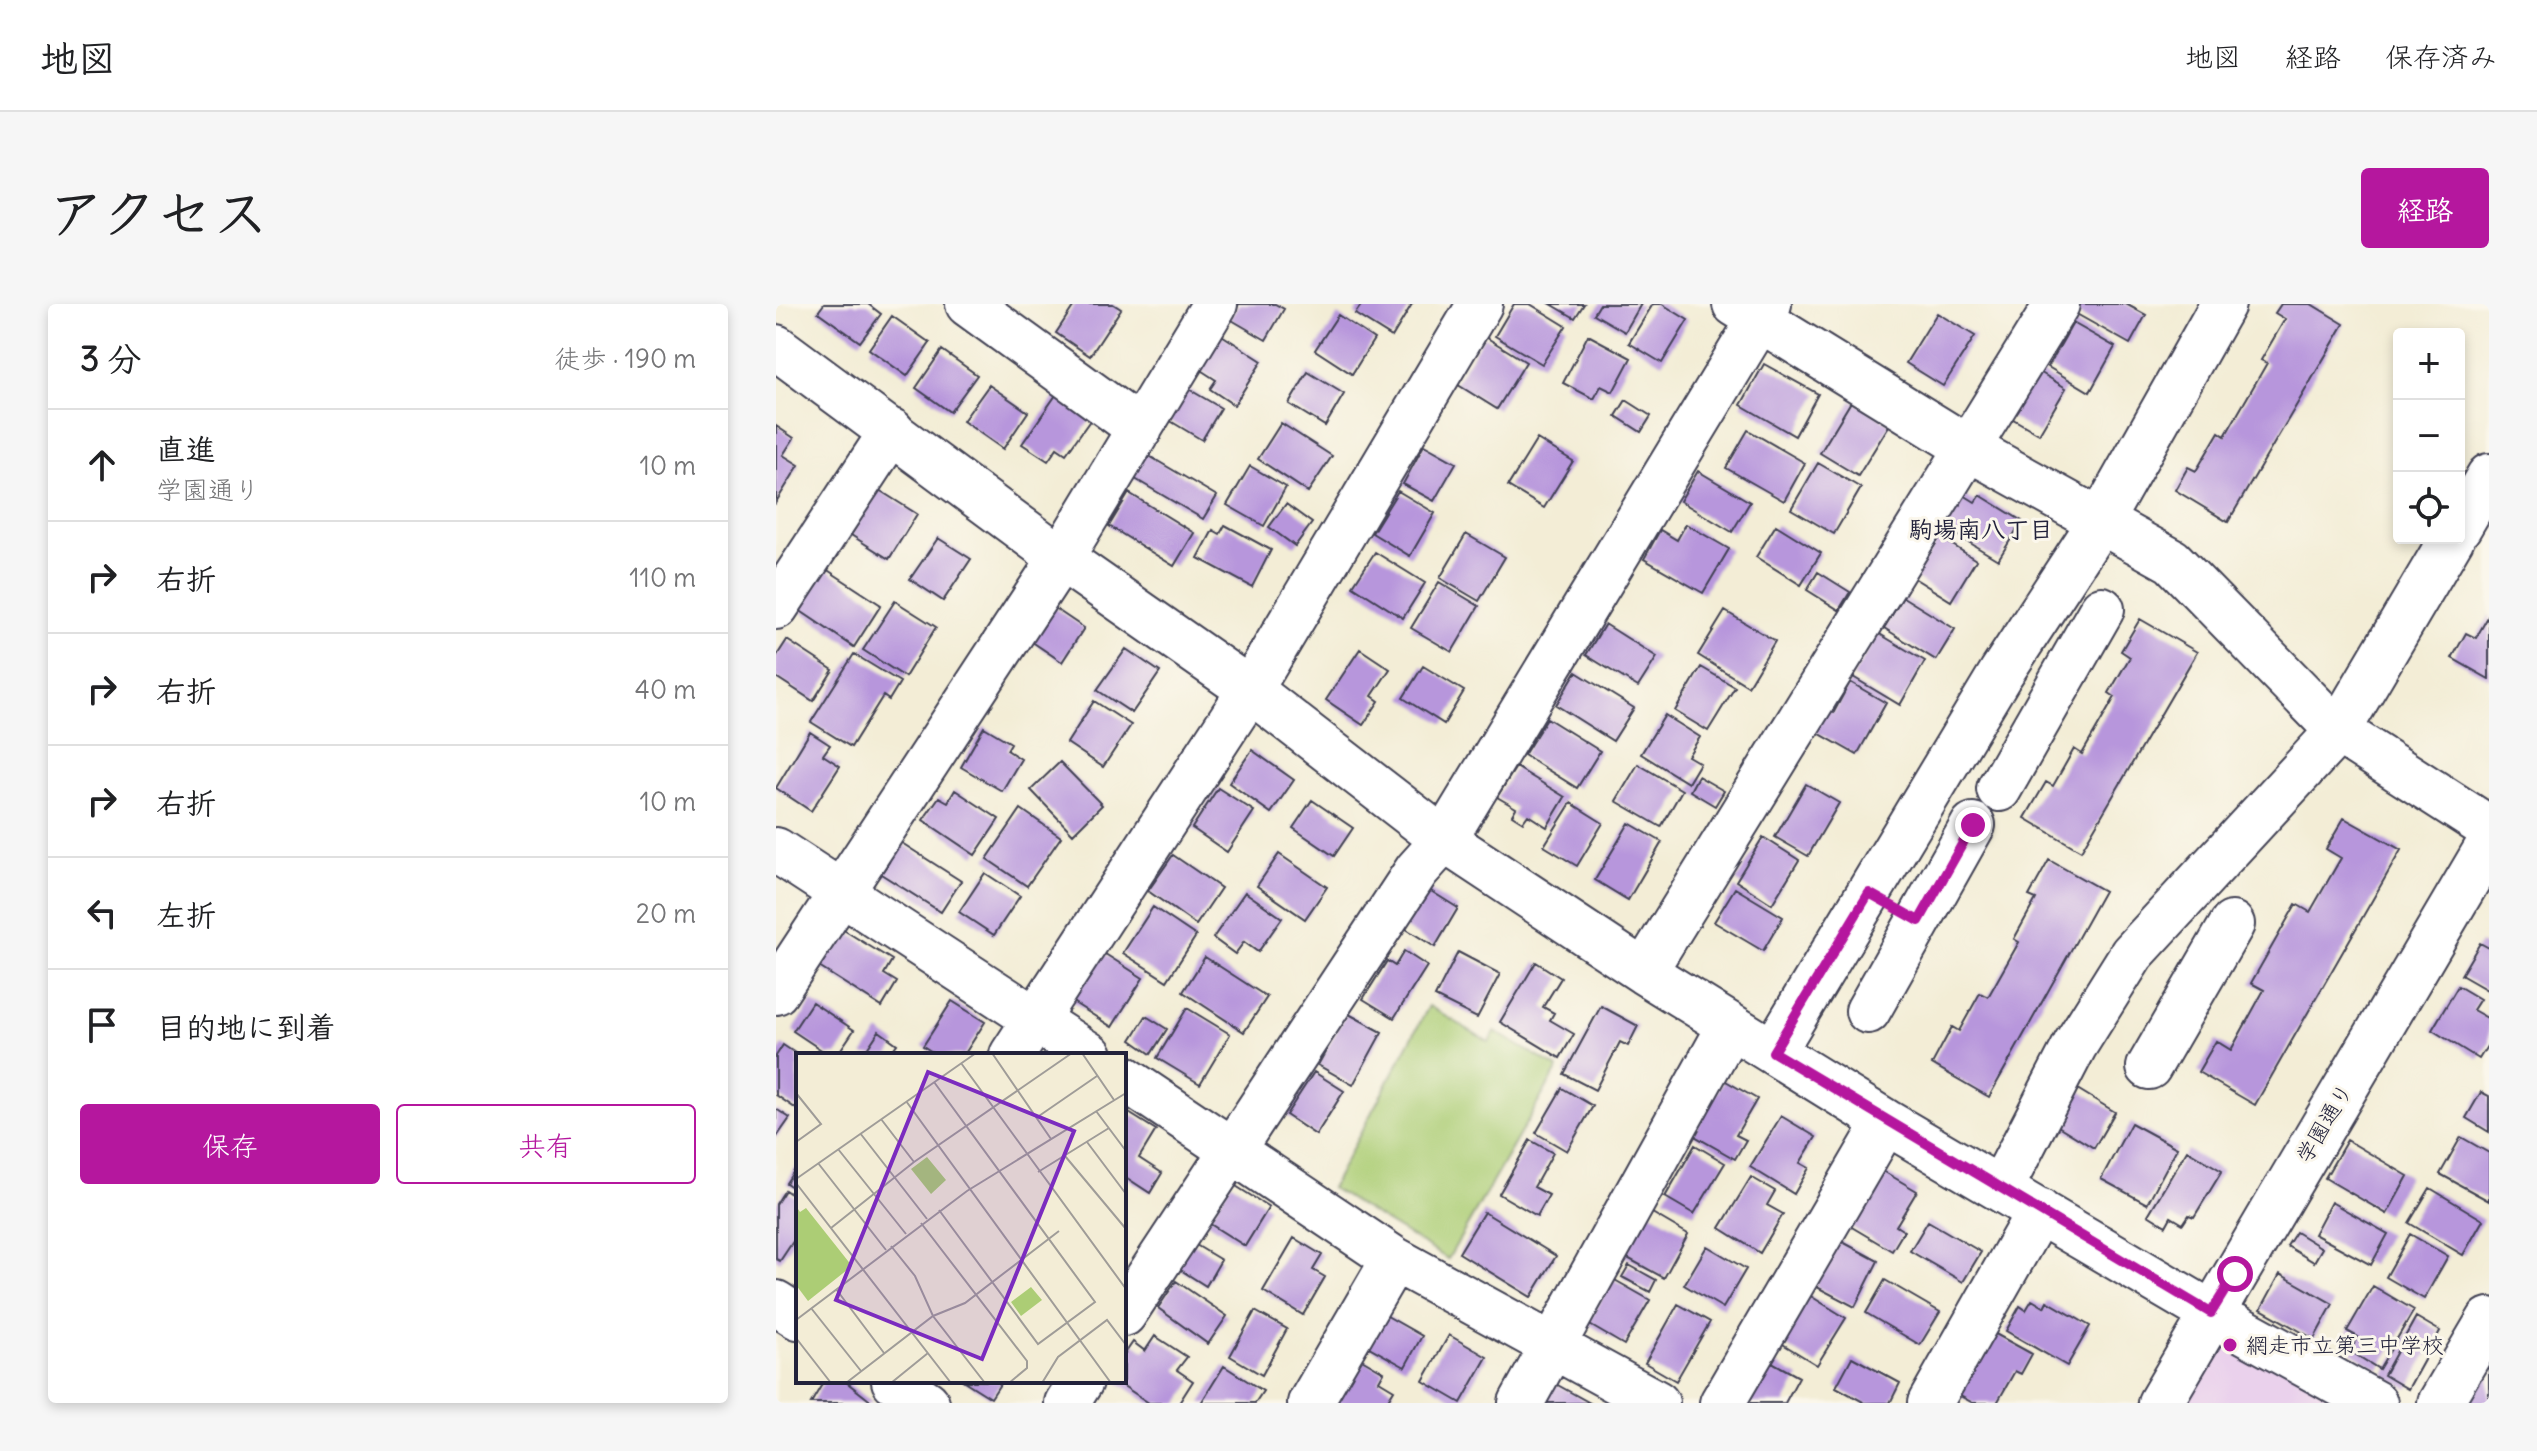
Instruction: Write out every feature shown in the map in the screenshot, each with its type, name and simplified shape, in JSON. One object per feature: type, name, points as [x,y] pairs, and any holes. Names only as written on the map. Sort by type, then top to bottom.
[{"type":"street","points":[[968,304],[1140,429]]},
{"type":"street","points":[[776,992],[1061,558],[1215,304]]},
{"type":"street","points":[[1013,1053],[1250,690],[1480,304]]},
{"type":"street","points":[[1644,972],[2057,304]]},
{"type":"street","points":[[1773,1052],[2001,673],[2100,522],[2223,304]]},
{"type":"street","points":[[1126,1311],[1417,870],[1444,840],[1754,309],[1970,449],[2172,561],[2338,731],[2489,828]]},
{"type":"street","points":[[776,347],[1061,558],[1250,690],[1444,840],[1644,972],[1886,1122],[2211,1313],[2375,1403]]},
{"type":"street","points":[[782,586],[892,431]]},
{"type":"street","points":[[2465,517],[2489,476]]},
{"type":"street","points":[[2001,1188],[2075,1045],[2132,954],[2338,731],[2448,544]]},
{"type":"street","points":[[1999,789],[2102,609]]},
{"type":"street","points":[[2001,673],[2050,700]]},
{"type":"street","points":[[1868,1011],[1973,825]]},
{"type":"street","name":"学園通り","points":[[2160,1403],[2489,844]]},
{"type":"street","points":[[776,850],[1087,1053]]},
{"type":"street","points":[[1869,893],[1919,921]]},
{"type":"street","points":[[2149,1067],[2232,924]]},
{"type":"street","points":[[2149,936],[2206,969]]},
{"type":"street","points":[[1521,1403],[1555,1347],[1730,1026]]},
{"type":"street","points":[[1126,1079],[1394,1259],[1657,1403]]},
{"type":"street","points":[[1722,1403],[1886,1122]]},
{"type":"street","points":[[1930,1403],[2039,1211]]},
{"type":"street","points":[[1310,1403],[1394,1259]]},
{"type":"street","points":[[776,1303],[796,1316]]},
{"type":"street","points":[[2440,1403],[2489,1320]]},
{"type":"street","points":[[897,1383],[927,1403]]},
{"type":"street","points":[[1067,1403],[1080,1383]]},
{"type":"shaded area","name":"網走市立第三中学校","points":[[2211,1313],[2375,1403],[2160,1403]]},
{"type":"green space","points":[[1429,1006],[1489,1042],[1495,1032],[1558,1068],[1448,1259],[1331,1188]]},
{"type":"building","points":[[824,304],[868,304],[881,314],[860,342],[818,312]]},
{"type":"building","points":[[1075,304],[1113,304],[1121,309],[1090,356],[1056,333]]},
{"type":"building","points":[[1239,304],[1275,304],[1284,309],[1266,340],[1230,319]]},
{"type":"building","points":[[1362,304],[1412,304],[1392,337],[1355,314]]},
{"type":"building","points":[[1514,304],[1530,304],[1566,326],[1542,364],[1495,336]]},
{"type":"building","points":[[1551,304],[1584,304],[1575,318]]},
{"type":"building","points":[[1600,304],[1641,304],[1625,332],[1594,314]]},
{"type":"building","points":[[1653,304],[1662,304],[1688,320],[1662,363],[1629,343]]},
{"type":"building","points":[[2078,304],[2126,304],[2146,315],[2130,344],[2073,312]]},
{"type":"building","points":[[2281,304],[2311,304],[2344,324],[2228,522],[2175,490],[2188,467],[2196,471],[2219,432],[2225,436],[2267,363],[2261,360],[2285,319],[2275,313]]},
{"type":"building","points":[[1937,313],[1975,336],[1943,386],[1906,363]]},
{"type":"building","points":[[1338,315],[1374,339],[1352,374],[1315,350]]},
{"type":"building","points":[[892,316],[930,343],[907,376],[869,349]]},
{"type":"building","points":[[2073,323],[2115,347],[2090,392],[2048,367]]},
{"type":"building","points":[[1217,332],[1262,361],[1234,405],[1210,389],[1216,380],[1199,369]]},
{"type":"building","points":[[1588,335],[1631,358],[1613,392],[1601,386],[1594,399],[1563,383]]},
{"type":"building","points":[[1484,336],[1526,362],[1497,409],[1455,383]]},
{"type":"building","points":[[942,350],[977,375],[950,412],[916,388]]},
{"type":"building","points":[[1764,364],[1818,394],[1795,436],[1741,405]]},
{"type":"building","points":[[2028,365],[2066,388],[2039,434],[2001,412]]},
{"type":"building","points":[[1308,372],[1344,394],[1325,426],[1289,404]]},
{"type":"building","points":[[1180,384],[1221,408],[1202,440],[1162,416]]},
{"type":"building","points":[[989,385],[1028,412],[1003,449],[963,421]]},
{"type":"building","points":[[1056,395],[1091,419],[1066,454],[1057,448],[1048,461],[1022,444]]},
{"type":"building","points":[[1626,400],[1651,416],[1641,432],[1616,416]]},
{"type":"building","points":[[1852,400],[1890,424],[1858,476],[1820,453]]},
{"type":"building","points":[[1281,423],[1332,456],[1308,492],[1258,459]]},
{"type":"building","points":[[776,426],[794,438],[783,455],[799,465],[776,502]]},
{"type":"building","points":[[1748,430],[1805,463],[1784,501],[1726,468]]},
{"type":"building","points":[[1537,439],[1573,461],[1544,508],[1508,486]]},
{"type":"building","points":[[1424,445],[1456,463],[1434,501],[1403,484]]},
{"type":"building","points":[[1139,450],[1217,496],[1203,519],[1125,473]]},
{"type":"building","points":[[1818,463],[1861,488],[1834,534],[1791,509]]},
{"type":"building","points":[[1250,466],[1286,487],[1264,526],[1227,505]]},
{"type":"building","points":[[1698,471],[1750,502],[1732,532],[1680,501]]},
{"type":"building","points":[[879,490],[917,514],[889,559],[851,535]]},
{"type":"building","points":[[1398,491],[1435,513],[1410,556],[1372,533]]},
{"type":"building","points":[[1959,492],[1975,502],[1980,495],[2022,521],[1998,560],[1939,524]]},
{"type":"building","points":[[1129,493],[1194,533],[1174,566],[1109,526]]},
{"type":"building","points":[[1286,504],[1312,523],[1295,546],[1269,527]]},
{"type":"building","points":[[1686,524],[1729,549],[1703,593],[1644,559],[1660,530],[1677,540]]},
{"type":"building","points":[[1225,525],[1271,550],[1252,587],[1198,558],[1213,530],[1220,534]]},
{"type":"building","points":[[1776,525],[1821,553],[1801,585],[1756,557]]},
{"type":"building","points":[[1466,534],[1505,557],[1479,601],[1440,578]]},
{"type":"building","points":[[1940,537],[1976,560],[1951,601],[1914,578]]},
{"type":"building","points":[[938,538],[971,559],[943,601],[910,579]]},
{"type":"building","points":[[1375,552],[1425,583],[1403,618],[1353,586]]},
{"type":"building","points":[[826,569],[881,605],[854,647],[799,610]]},
{"type":"building","points":[[1818,572],[1850,592],[1839,610],[1807,590]]},
{"type":"building","points":[[1439,582],[1479,606],[1452,652],[1411,628]]},
{"type":"building","points":[[1903,597],[1955,629],[1936,660],[1884,628]]},
{"type":"building","points":[[895,601],[936,627],[905,677],[863,650]]},
{"type":"building","points":[[1047,603],[1084,628],[1062,662],[1025,637]]},
{"type":"building","points":[[1725,611],[1775,641],[1748,686],[1698,655]]},
{"type":"building","points":[[2489,615],[2489,679],[2452,658],[2466,633],[2476,638]]},
{"type":"building","points":[[2140,619],[2197,652],[2081,851],[2025,818],[2046,782],[2053,786],[2074,749],[2082,754],[2115,697],[2109,693],[2130,657],[2121,651]]},
{"type":"building","points":[[1605,624],[1657,657],[1638,687],[1586,655]]},
{"type":"building","points":[[1878,633],[1925,661],[1900,705],[1853,677]]},
{"type":"building","points":[[787,640],[833,670],[813,701],[776,677],[776,657]]},
{"type":"building","points":[[1126,649],[1160,672],[1132,713],[1097,690]]},
{"type":"building","points":[[1360,649],[1390,669],[1372,696],[1379,701],[1363,725],[1326,700]]},
{"type":"building","points":[[854,654],[900,682],[889,700],[883,696],[851,747],[811,722]]},
{"type":"building","points":[[1423,666],[1464,691],[1444,724],[1403,698]]},
{"type":"building","points":[[1701,667],[1735,687],[1708,731],[1675,711]]},
{"type":"building","points":[[1576,672],[1634,708],[1613,741],[1556,705]]},
{"type":"building","points":[[1850,682],[1886,703],[1857,755],[1815,731],[1827,709],[1834,712]]},
{"type":"building","points":[[1094,701],[1131,725],[1103,767],[1067,743]]},
{"type":"building","points":[[1665,715],[1700,737],[1688,756],[1700,763],[1688,783],[1641,754]]},
{"type":"building","points":[[1547,718],[1600,751],[1577,788],[1524,755]]},
{"type":"building","points":[[984,727],[1011,743],[1007,750],[1021,759],[1002,791],[961,767]]},
{"type":"building","points":[[810,732],[830,745],[823,755],[840,766],[811,811],[776,788]]},
{"type":"building","points":[[1252,750],[1294,780],[1271,813],[1229,783]]},
{"type":"building","points":[[1060,762],[1102,805],[1073,834],[1031,790]]},
{"type":"building","points":[[1638,764],[1682,790],[1661,827],[1616,801]]},
{"type":"building","points":[[1516,767],[1565,797],[1547,827],[1528,815],[1523,822],[1512,815],[1516,808],[1497,797]]},
{"type":"building","points":[[1698,776],[1724,791],[1715,806],[1690,791]]},
{"type":"building","points":[[1806,784],[1839,803],[1808,856],[1775,837]]},
{"type":"building","points":[[1218,788],[1254,811],[1227,852],[1192,828]]},
{"type":"building","points":[[955,790],[999,819],[975,855],[923,820],[939,797],[948,802]]},
{"type":"building","points":[[1312,800],[1353,828],[1334,856],[1293,828]]},
{"type":"building","points":[[1571,803],[1603,823],[1577,866],[1544,846]]},
{"type":"building","points":[[1021,809],[1061,837],[1027,886],[987,859]]},
{"type":"building","points":[[2344,818],[2401,850],[2255,1105],[2198,1072],[2216,1041],[2231,1050],[2264,990],[2251,983],[2296,904],[2310,912],[2341,858],[2326,849]]},
{"type":"building","points":[[1629,823],[1662,842],[1628,900],[1595,880]]},
{"type":"building","points":[[1763,837],[1799,860],[1772,904],[1736,881]]},
{"type":"building","points":[[894,838],[961,881],[941,912],[881,874],[889,862],[882,858]]},
{"type":"building","points":[[1279,854],[1327,887],[1305,919],[1257,886]]},
{"type":"building","points":[[1173,855],[1221,888],[1196,925],[1148,891]]},
{"type":"building","points":[[2049,860],[2104,891],[1989,1097],[1932,1064],[1952,1027],[1959,1031],[1980,993],[1988,997],[2019,942],[2014,939],[2036,899],[2029,896]]},
{"type":"building","points":[[985,873],[1020,896],[994,935],[959,912]]},
{"type":"building","points":[[1426,888],[1458,908],[1435,947],[1403,927]]},
{"type":"building","points":[[1735,888],[1783,917],[1763,951],[1714,922]]},
{"type":"building","points":[[1245,892],[1282,918],[1258,952],[1244,942],[1235,954],[1213,938]]},
{"type":"building","points":[[1153,907],[1196,936],[1167,981],[1123,953]]},
{"type":"building","points":[[842,929],[892,960],[884,974],[897,982],[882,1007],[819,967]]},
{"type":"building","points":[[2480,943],[2489,948],[2489,991],[2461,975]]},
{"type":"building","points":[[1404,951],[1427,966],[1394,1018],[1363,999],[1387,961],[1395,966]]},
{"type":"building","points":[[1102,952],[1143,978],[1112,1027],[1071,1001]]},
{"type":"building","points":[[1458,952],[1500,974],[1477,1018],[1435,997]]},
{"type":"building","points":[[1205,957],[1267,997],[1244,1032],[1183,992]]},
{"type":"building","points":[[1536,962],[1561,978],[1543,1007],[1554,1013],[1550,1020],[1574,1034],[1560,1058],[1500,1022]]},
{"type":"building","points":[[2458,986],[2480,999],[2473,1010],[2489,1019],[2489,1043],[2479,1059],[2432,1030]]},
{"type":"building","points":[[952,1001],[985,1022],[965,1053],[934,1053],[923,1046]]},
{"type":"building","points":[[812,1002],[854,1030],[838,1053],[826,1053],[793,1031]]},
{"type":"building","points":[[1601,1006],[1638,1026],[1628,1046],[1620,1042],[1595,1090],[1564,1074]]},
{"type":"building","points":[[1187,1008],[1230,1034],[1200,1084],[1157,1058]]},
{"type":"building","points":[[1347,1013],[1382,1032],[1353,1085],[1318,1065]]},
{"type":"building","points":[[1146,1016],[1167,1029],[1151,1054],[1131,1040]]},
{"type":"building","points":[[879,1031],[897,1044],[890,1053],[864,1053]]},
{"type":"building","points":[[783,1045],[796,1054],[796,1109],[776,1095],[776,1056]]},
{"type":"building","points":[[1314,1072],[1344,1091],[1316,1135],[1286,1115]]},
{"type":"building","points":[[1724,1080],[1757,1099],[1736,1135],[1746,1140],[1735,1159],[1693,1135]]},
{"type":"building","points":[[2074,1087],[2115,1112],[2094,1148],[2053,1123]]},
{"type":"building","points":[[1562,1088],[1593,1106],[1567,1151],[1536,1133]]},
{"type":"building","points":[[2481,1092],[2489,1096],[2489,1132],[2466,1118]]},
{"type":"building","points":[[776,1109],[790,1118],[776,1138]]},
{"type":"building","points":[[1126,1111],[1156,1130],[1139,1158],[1162,1173],[1150,1193],[1126,1177]]},
{"type":"building","points":[[1781,1116],[1816,1137],[1800,1163],[1809,1168],[1794,1194],[1750,1167]]},
{"type":"building","points":[[2131,1123],[2177,1148],[2147,1204],[2101,1179]]},
{"type":"building","points":[[2461,1137],[2489,1153],[2489,1201],[2440,1174]]},
{"type":"building","points":[[1530,1140],[1553,1153],[1534,1187],[1549,1195],[1537,1216],[1499,1194]]},
{"type":"building","points":[[2347,1140],[2408,1176],[2387,1214],[2325,1178]]},
{"type":"building","points":[[1695,1145],[1725,1163],[1694,1214],[1665,1197]]},
{"type":"building","points":[[2187,1150],[2222,1171],[2194,1217],[2189,1215],[2183,1224],[2171,1217],[2166,1226],[2148,1215]]},
{"type":"building","points":[[796,1168],[796,1190],[786,1183]]},
{"type":"building","points":[[1883,1171],[1917,1191],[1896,1226],[1904,1231],[1892,1251],[1850,1226]]},
{"type":"building","points":[[1751,1177],[1775,1191],[1767,1205],[1783,1214],[1760,1253],[1720,1228]]},
{"type":"building","points":[[1231,1183],[1269,1207],[1245,1246],[1207,1222]]},
{"type":"building","points":[[2430,1188],[2483,1220],[2463,1255],[2409,1223]]},
{"type":"building","points":[[785,1190],[796,1198],[796,1237],[780,1261],[776,1259],[776,1204]]},
{"type":"building","points":[[2331,1202],[2388,1234],[2371,1265],[2314,1234]]},
{"type":"building","points":[[1647,1210],[1688,1234],[1664,1278],[1622,1255]]},
{"type":"building","points":[[1484,1212],[1556,1256],[1531,1297],[1459,1253]]},
{"type":"building","points":[[1928,1221],[1981,1252],[1963,1282],[1910,1251]]},
{"type":"building","points":[[2296,1232],[2322,1248],[2314,1262],[2287,1246]]},
{"type":"building","points":[[2410,1234],[2448,1256],[2424,1299],[2386,1277]]},
{"type":"building","points":[[1294,1238],[1322,1255],[1313,1270],[1325,1277],[1303,1315],[1263,1291]]},
{"type":"building","points":[[1839,1240],[1878,1261],[1855,1307],[1815,1286]]},
{"type":"building","points":[[1191,1242],[1221,1260],[1206,1286],[1176,1267]]},
{"type":"building","points":[[1707,1246],[1746,1269],[1723,1308],[1684,1285]]},
{"type":"building","points":[[1629,1265],[1656,1280],[1650,1292],[1622,1277]]},
{"type":"building","points":[[2280,1274],[2333,1304],[2314,1339],[2261,1309]]},
{"type":"building","points":[[1613,1279],[1650,1300],[1624,1345],[1588,1324]]},
{"type":"building","points":[[1885,1280],[1940,1312],[1920,1345],[1866,1313]]},
{"type":"building","points":[[1176,1281],[1227,1316],[1208,1344],[1158,1308]]},
{"type":"building","points":[[2373,1286],[2414,1310],[2379,1369],[2350,1351],[2358,1337],[2347,1331]]},
{"type":"building","points":[[1809,1295],[1846,1318],[1817,1365],[1781,1343]]},
{"type":"building","points":[[2032,1300],[2044,1307],[2047,1301],[2090,1326],[2067,1366],[2006,1331],[2020,1306],[2026,1310]]},
{"type":"building","points":[[1678,1304],[1710,1322],[1676,1381],[1645,1363]]},
{"type":"building","points":[[1255,1311],[1287,1329],[1262,1375],[1230,1356]]},
{"type":"building","points":[[1380,1312],[1422,1336],[1405,1367],[1362,1343]]},
{"type":"building","points":[[2416,1317],[2440,1331],[2408,1389],[2384,1375]]},
{"type":"building","points":[[1990,1331],[2032,1354],[2021,1374],[2015,1371],[1997,1403],[1973,1403],[1955,1393]]},
{"type":"building","points":[[1449,1335],[1487,1357],[1461,1403],[1423,1381]]},
{"type":"building","points":[[1155,1336],[1187,1357],[1177,1370],[1193,1381],[1179,1403],[1149,1403],[1119,1383],[1126,1383],[1126,1352],[1133,1342],[1145,1351]]},
{"type":"building","points":[[2489,1354],[2489,1403],[2472,1403],[2464,1399]]},
{"type":"building","points":[[1852,1357],[1900,1383],[1890,1403],[1865,1403],[1836,1387]]},
{"type":"building","points":[[1360,1358],[1384,1372],[1379,1381],[1394,1390],[1386,1403],[1332,1403]]},
{"type":"building","points":[[1770,1361],[1799,1377],[1785,1403],[1747,1403]]},
{"type":"building","points":[[1224,1366],[1263,1391],[1255,1403],[1201,1403]]},
{"type":"building","points":[[823,1383],[848,1383],[873,1403],[811,1403]]},
{"type":"building","points":[[967,1383],[1001,1383],[991,1398]]},
{"type":"building","points":[[1554,1383],[1590,1403],[1543,1403]]},
{"type":"place","name":"網走市立第三中学校","points":[[2230,1345]]},
{"type":"district","name":"駒場南八丁目","points":[[1981,530]]},
{"type":"route","points":[[1973,825],[1919,921],[1869,893],[1773,1052],[2211,1313],[2235,1274]]}]
